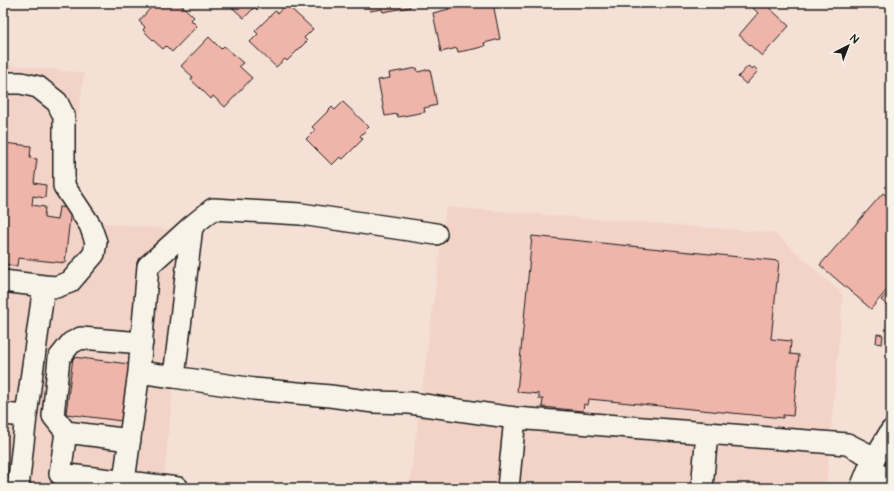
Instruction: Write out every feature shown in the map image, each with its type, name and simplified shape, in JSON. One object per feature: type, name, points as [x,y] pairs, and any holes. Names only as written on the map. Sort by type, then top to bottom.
[{"type":"street","points":[[3,83],[21,83],[38,87],[58,102],[64,116],[64,186],[90,225],[96,242],[94,254],[70,282],[56,287],[3,281]]},
{"type":"street","points":[[124,481],[139,372],[137,343],[148,266],[213,209],[301,214],[436,234]]},
{"type":"street","points":[[174,377],[192,226]]},
{"type":"street","points":[[18,488],[26,416],[44,286]]},
{"type":"street","points":[[137,343],[80,338],[71,343],[59,358],[53,416],[62,428],[60,474],[176,488]]},
{"type":"street","points":[[139,372],[254,390],[330,396],[374,402],[410,403],[515,418],[847,444],[872,463],[886,479],[891,480]]},
{"type":"street","points":[[3,414],[26,416]]},
{"type":"street","points":[[508,488],[515,418]]},
{"type":"street","points":[[62,428],[130,440]]},
{"type":"street","points":[[861,488],[872,463],[891,431]]},
{"type":"street","points":[[702,488],[707,433]]},
{"type":"shaded area","points":[[3,64],[84,73],[70,178],[104,223],[189,231],[163,488],[3,488]]},
{"type":"shaded area","points":[[446,207],[775,233],[843,295],[826,488],[409,488]]},
{"type":"building","points":[[155,3],[179,3],[194,17],[191,20],[197,26],[172,52],[166,46],[163,49],[154,41],[143,30],[145,27],[139,21]]},
{"type":"building","points":[[227,3],[264,3],[257,10],[255,7],[244,18]]},
{"type":"building","points":[[368,3],[409,3],[410,7],[383,12],[382,9],[370,11]]},
{"type":"building","points":[[459,3],[493,3],[500,39],[484,43],[485,46],[474,49],[458,52],[457,48],[441,52],[433,13],[449,9],[448,5]]},
{"type":"building","points":[[753,3],[764,3],[789,26],[762,56],[739,35],[758,13],[751,6]]},
{"type":"building","points":[[286,4],[313,29],[304,38],[307,41],[287,61],[285,59],[276,67],[250,42],[258,34],[255,31],[275,11],[278,13]]},
{"type":"building","points":[[209,37],[221,49],[224,46],[243,63],[239,66],[252,78],[225,107],[213,96],[211,99],[191,80],[193,77],[181,66]]},
{"type":"building","points":[[748,66],[752,69],[754,67],[758,71],[746,84],[738,77]]},
{"type":"building","points":[[417,68],[418,72],[430,69],[437,105],[424,108],[425,112],[398,117],[397,114],[385,116],[378,80],[390,78],[389,73]]},
{"type":"building","points":[[343,102],[369,127],[360,136],[363,139],[343,159],[340,157],[332,165],[306,139],[315,130],[312,127],[332,107],[335,110]]},
{"type":"building","points":[[3,143],[31,146],[30,158],[37,159],[34,183],[46,185],[45,198],[33,196],[32,205],[45,207],[44,218],[57,220],[59,207],[71,208],[65,263],[18,258],[17,266],[3,264]]},
{"type":"building","points":[[883,193],[891,199],[891,285],[871,309],[820,265]]},
{"type":"building","points":[[532,236],[779,261],[771,339],[791,341],[790,354],[799,355],[793,416],[783,415],[783,418],[589,399],[588,405],[584,404],[583,411],[542,407],[543,399],[539,399],[539,394],[517,392]]},
{"type":"building","points":[[891,289],[891,309],[881,300]]},
{"type":"building","points":[[877,334],[883,335],[882,344],[876,343]]},
{"type":"building","points":[[73,357],[129,364],[122,421],[66,414]]}]
